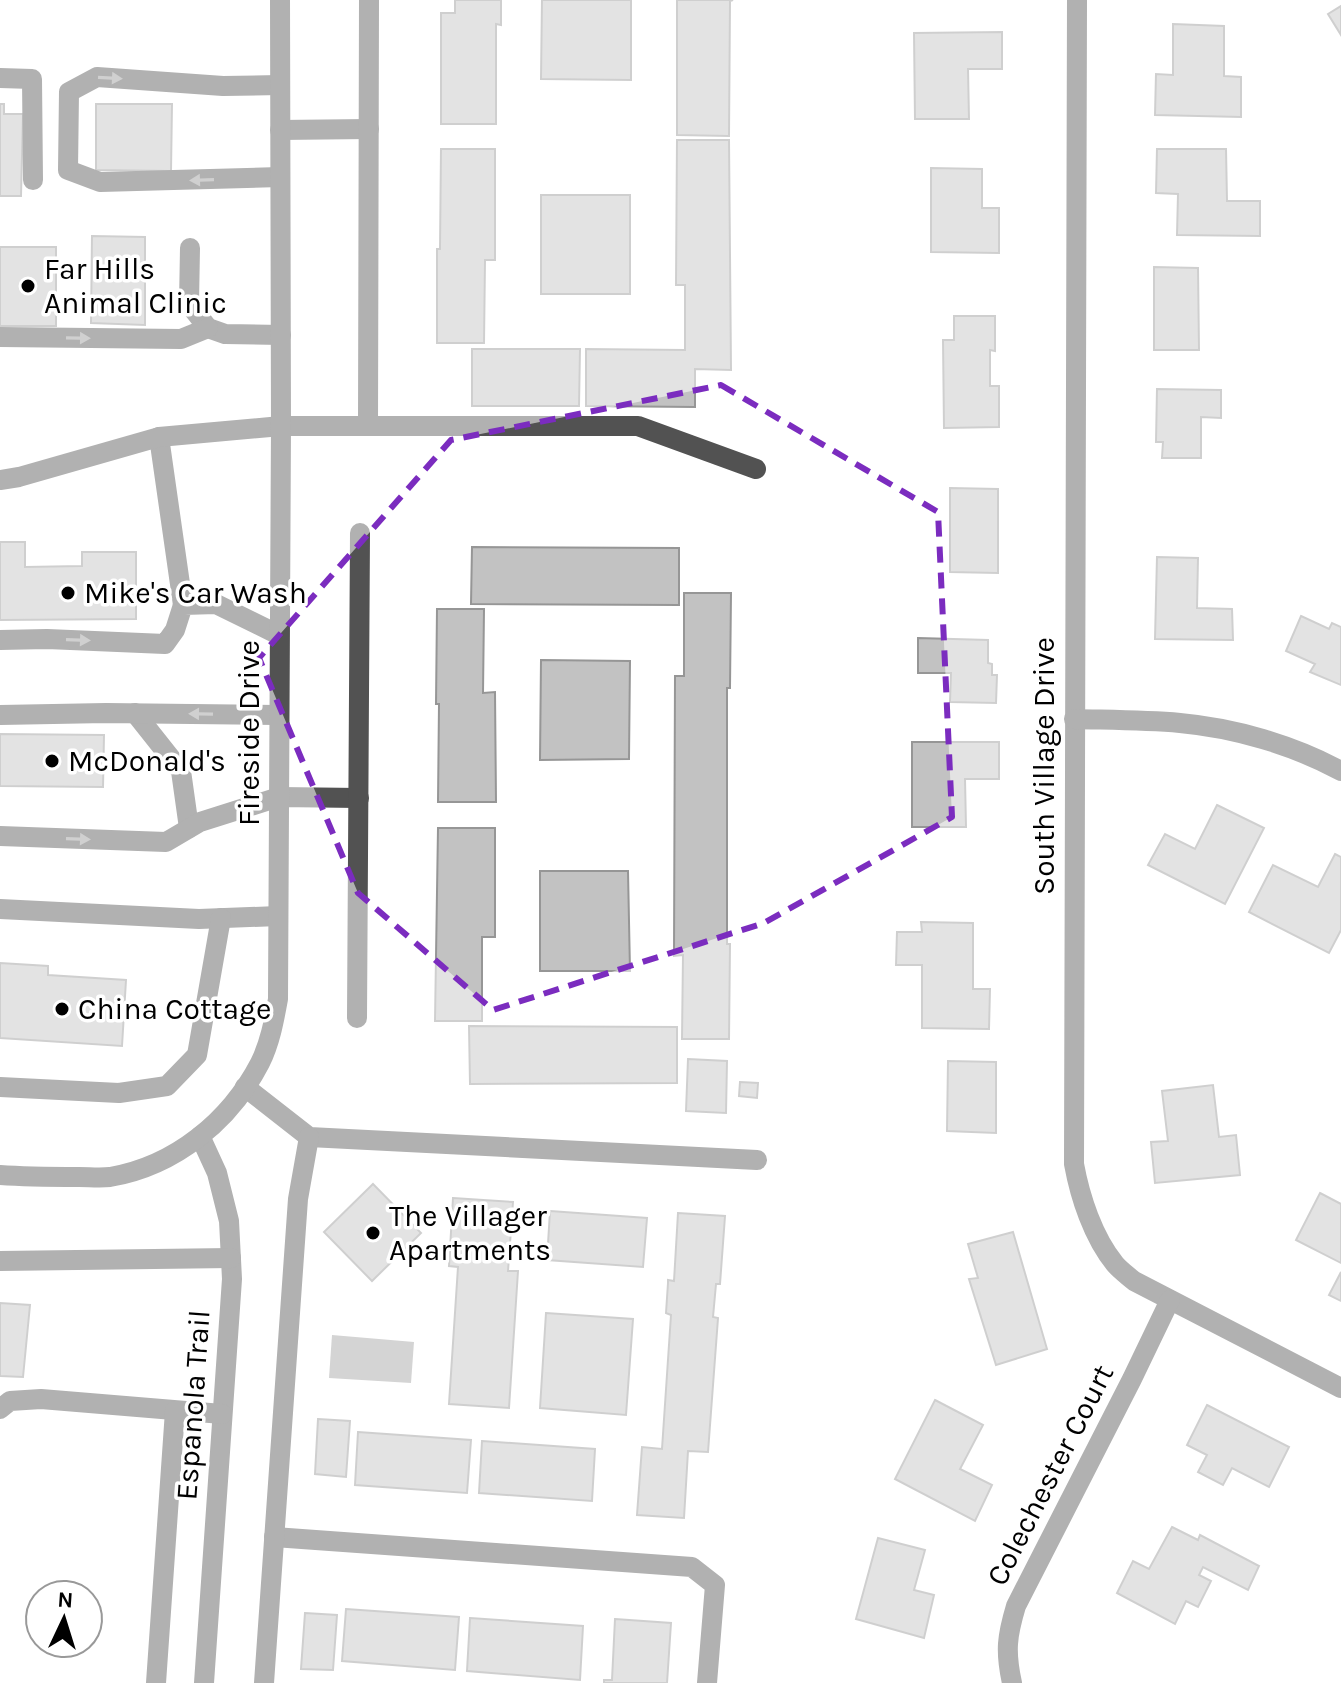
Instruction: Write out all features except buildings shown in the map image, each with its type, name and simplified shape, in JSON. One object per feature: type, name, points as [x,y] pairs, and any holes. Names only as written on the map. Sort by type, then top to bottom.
[{"type":"street","name":"Fireside Drive","points":[[0,1175],[106,1177],[133,1172],[171,1156],[200,1136],[238,1098],[261,1062],[272,1031],[278,999],[280,0]]},
{"type":"street","points":[[368,426],[369,0]]},
{"type":"street","name":"South Village Drive","points":[[1077,0],[1074,1164],[1079,1194],[1102,1245],[1116,1265],[1134,1281],[1341,1388]]},
{"type":"street","points":[[280,85],[223,86],[97,77],[69,92],[68,170],[100,182],[280,177]]},
{"type":"street","points":[[0,78],[32,79],[33,180]]},
{"type":"street","points":[[280,130],[369,129]]},
{"type":"street","points":[[190,248],[189,304],[208,328],[225,334],[281,335]]},
{"type":"street","points":[[0,337],[181,339],[208,328]]},
{"type":"street","points":[[0,480],[159,437],[281,426],[638,426],[756,469]]},
{"type":"street","points":[[0,640],[165,644],[175,630],[183,605],[159,437]]},
{"type":"street","points":[[357,1018],[360,533]]},
{"type":"street","points":[[183,605],[216,604],[279,635]]},
{"type":"street","points":[[135,713],[181,771],[189,828]]},
{"type":"street","points":[[0,715],[279,715]]},
{"type":"street","points":[[1074,719],[1182,723],[1233,731],[1282,745],[1341,771]]},
{"type":"street","points":[[0,836],[166,842],[200,822],[279,797],[359,798]]},
{"type":"street","points":[[0,909],[199,919],[278,916]]},
{"type":"street","points":[[0,1087],[119,1093],[167,1086],[197,1055],[221,918]]},
{"type":"street","points":[[245,1087],[309,1137],[757,1160]]},
{"type":"street","name":"Espanola Trail","points":[[200,1136],[217,1173],[229,1221],[232,1279],[204,1683]]},
{"type":"street","points":[[264,1683],[298,1199],[309,1137]]},
{"type":"street","points":[[0,1261],[231,1258]]},
{"type":"street","name":"Colechester Court","points":[[1012,1683],[1006,1659],[1008,1632],[1016,1606],[1170,1300]]},
{"type":"street","points":[[0,1409],[10,1401],[41,1399],[222,1414]]},
{"type":"street","points":[[156,1683],[175,1411]]},
{"type":"street","points":[[274,1537],[692,1567],[715,1585],[707,1683]]},
{"type":"highlighted area","points":[[721,385],[938,512],[952,817],[764,923],[493,1010],[358,893],[259,658],[451,440]]},
{"type":"shaded area","points":[[332,1335],[414,1342],[411,1383],[329,1378]]},
{"type":"place","name":"Far Hills Animal Clinic","points":[[28,286]]},
{"type":"place","name":"Mike's Car Wash","points":[[68,593]]},
{"type":"place","name":"McDonald's","points":[[52,761]]},
{"type":"place","name":"China Cottage","points":[[62,1009]]},
{"type":"place","name":"The Villager Apartments","points":[[373,1233]]}]
